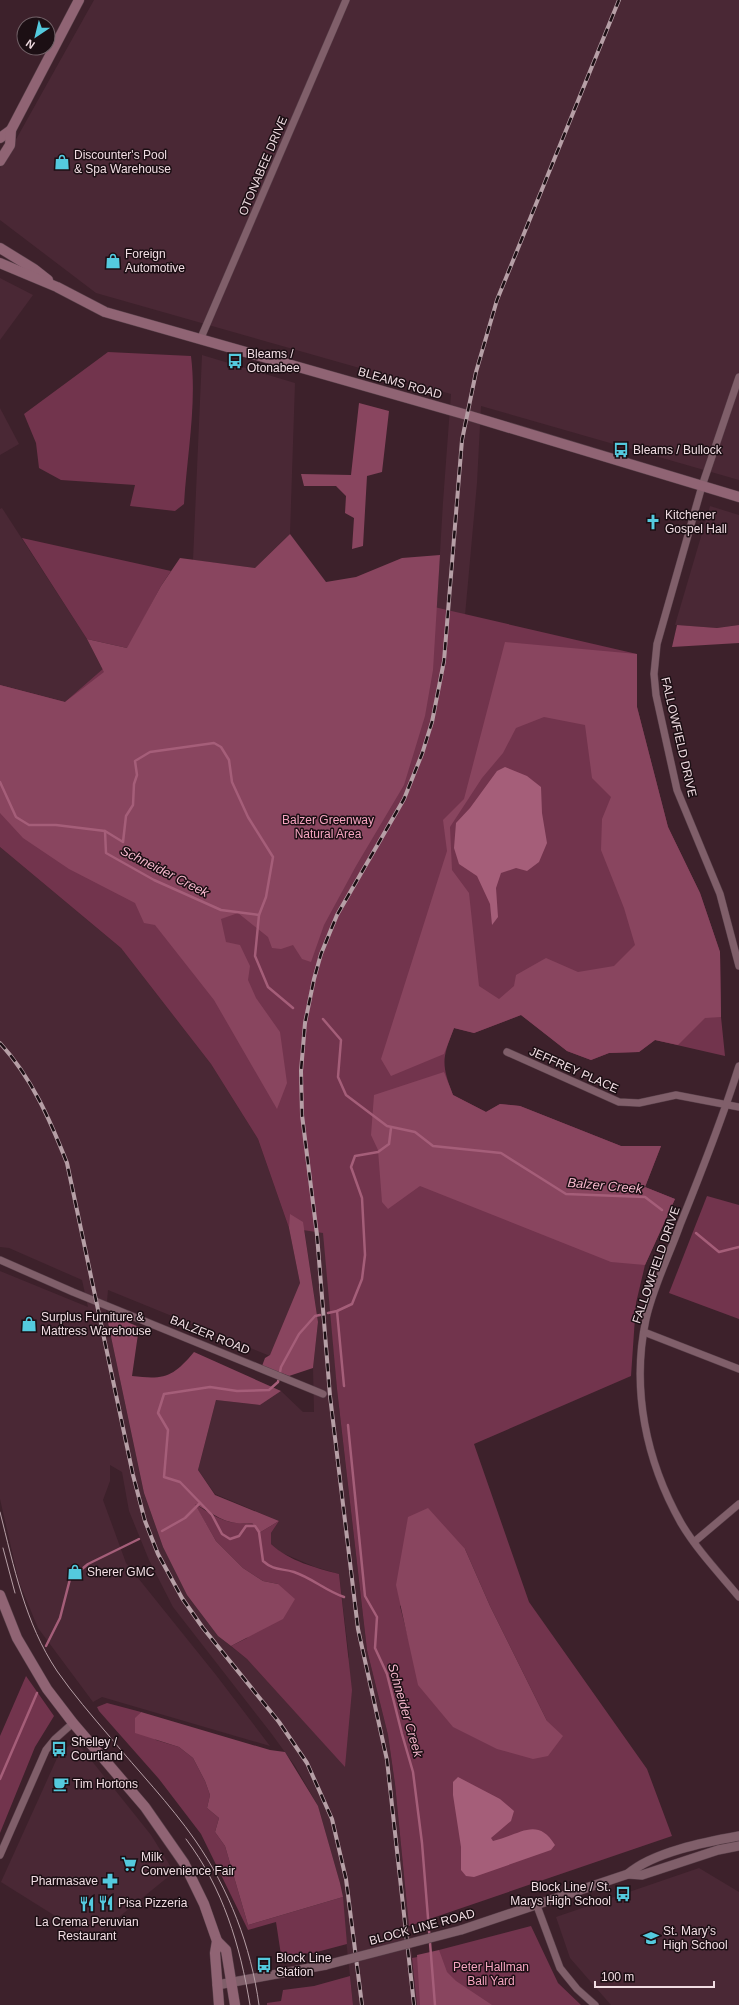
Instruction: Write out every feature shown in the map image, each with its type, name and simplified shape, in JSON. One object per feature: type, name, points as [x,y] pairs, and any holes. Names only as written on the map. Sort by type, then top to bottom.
[{"type":"main road","points":[[0,161],[10,145],[11,130],[79,0]]},
{"type":"main road","points":[[0,138],[11,130]]},
{"type":"main road","name":"BLEAMS ROAD","points":[[0,248],[34,268],[57,287]]},
{"type":"main road","name":"BLEAMS ROAD","points":[[0,263],[57,287],[105,312],[467,416],[739,497]]},
{"type":"main road","points":[[0,1595],[17,1638],[47,1689],[73,1723],[145,1807],[172,1843],[202,1898],[217,1941],[226,1950],[235,2005]]},
{"type":"main road","points":[[217,1941],[215,1953],[219,2005]]},
{"type":"street","name":"OTONABEE DRIVE","points":[[200,340],[346,0]]},
{"type":"street","name":"FALLOWFIELD DRIVE","points":[[739,377],[702,486],[657,644],[654,674],[656,695],[677,790],[720,894],[739,966]]},
{"type":"street","name":"JEFFREY PLACE","points":[[507,1052],[619,1102],[639,1103],[676,1095],[726,1106],[739,1107]]},
{"type":"street","name":"FALLOWFIELD DRIVE","points":[[739,1066],[726,1106],[660,1278],[647,1317],[640,1360],[640,1388],[648,1443],[666,1494],[694,1542],[739,1596]]},
{"type":"street","name":"BALZER ROAD","points":[[0,1260],[73,1292],[323,1394]]},
{"type":"street","points":[[644,1332],[739,1369]]},
{"type":"street","points":[[694,1542],[739,1504]]},
{"type":"street","points":[[0,1854],[46,1750],[55,1739],[73,1723]]},
{"type":"street","name":"BLOCK LINE ROAD","points":[[628,1874],[638,1864],[708,1842],[739,1836]]},
{"type":"street","name":"BLOCK LINE ROAD","points":[[217,1985],[326,1964],[461,1930],[537,1906],[628,1874],[642,1875],[718,1850],[739,1846]]},
{"type":"street","points":[[537,1906],[560,1968],[577,1990],[595,2005]]},
{"type":"shaded area","points":[[94,0],[739,0],[739,480],[481,406],[477,483],[461,660],[328,1274],[337,1389],[367,1650],[388,1735],[395,1784],[417,2005],[353,2005],[340,1883],[318,1806],[295,1766],[271,1733],[173,1607],[149,1560],[129,1511],[122,1472],[110,1465],[110,1481],[103,1500],[126,1563],[216,1675],[270,1746],[102,1697],[93,1702],[38,1628],[19,1582],[0,1499],[0,1271],[88,1307],[82,1280],[9,1248],[0,1247],[0,847],[121,948],[211,1064],[258,1139],[289,1228],[300,1283],[294,1303],[270,1356],[108,1290],[106,1313],[144,1493],[163,1547],[187,1595],[218,1636],[247,1659],[301,1718],[349,1657],[339,1574],[315,1567],[280,1552],[271,1544],[271,1533],[279,1521],[215,1494],[198,1470],[216,1400],[260,1405],[281,1391],[303,1412],[314,1412],[313,1368],[318,1322],[301,1207],[433,670],[451,394],[96,293],[0,220],[0,168]]},
{"type":"shaded area","points":[[0,278],[33,295],[0,340]]},
{"type":"shaded area","points":[[202,355],[295,383],[290,534],[255,568],[193,560]]},
{"type":"shaded area","points":[[0,408],[19,444],[0,455]]},
{"type":"shaded area","points":[[710,506],[739,515],[739,625],[717,628],[675,625]]},
{"type":"shaded area","points":[[2,508],[87,639],[104,672],[65,702],[0,685],[0,509]]},
{"type":"shaded area","points":[[505,767],[527,776],[541,787],[542,813],[547,843],[539,862],[527,871],[516,868],[501,873],[496,888],[498,917],[492,925],[490,904],[477,876],[459,864],[454,848],[456,823],[470,808],[497,771]]},
{"type":"shaded area","points":[[75,1740],[151,1835],[174,1872],[92,1939],[1,1882],[58,1756]]},
{"type":"shaded area","points":[[458,1777],[500,1799],[514,1811],[511,1821],[491,1838],[493,1841],[519,1832],[534,1829],[541,1831],[548,1836],[555,1845],[551,1850],[474,1877],[466,1876],[461,1870],[461,1847],[453,1795],[453,1782]]},
{"type":"shaded area","name":"St. Mary's High School","points":[[699,1868],[739,1892],[739,2005],[611,2005],[570,1958],[556,1917]]},
{"type":"green space","points":[[108,352],[191,356],[193,392],[184,504],[175,511],[130,506],[135,485],[61,480],[39,468],[36,443],[24,414]]},
{"type":"green space","points":[[359,403],[389,411],[382,472],[367,476],[363,546],[352,549],[354,518],[345,513],[346,496],[336,486],[304,486],[301,474],[351,475]]},
{"type":"green space","points":[[290,534],[326,582],[356,577],[402,558],[440,555],[433,670],[425,716],[404,785],[356,866],[324,925],[311,962],[302,959],[293,945],[281,949],[272,948],[268,937],[238,913],[221,919],[226,942],[240,945],[250,966],[248,980],[256,998],[280,1032],[287,1083],[277,1109],[214,1000],[155,925],[144,923],[135,903],[69,869],[23,838],[0,813],[0,685],[65,702],[104,672],[87,639],[127,648],[161,586],[180,558],[255,568]]},
{"type":"green space","name":"Balzer Greenway Natural Area","points":[[22,538],[171,571],[161,586],[135,635],[326,582],[637,654],[637,707],[668,827],[700,893],[720,952],[721,1017],[725,1056],[655,1040],[639,1052],[609,1053],[591,1060],[567,1051],[521,1015],[474,1033],[454,1028],[447,1047],[444,1062],[446,1076],[453,1095],[486,1112],[500,1104],[520,1106],[621,1146],[661,1146],[645,1187],[675,1199],[645,1265],[636,1303],[631,1376],[474,1444],[529,1602],[647,1769],[672,1836],[409,1926],[395,1784],[388,1735],[367,1650],[337,1389],[323,1233],[289,1228],[258,1139],[211,1064],[121,948],[0,847],[0,685],[65,702],[127,648],[87,639]],"holes":[[[465,1549],[490,1606],[547,1721],[408,1637],[400,1606]]]},
{"type":"green space","points":[[677,625],[717,628],[739,625],[739,643],[672,647]]},
{"type":"green space","points":[[505,642],[637,654],[637,707],[668,827],[700,893],[720,952],[721,1017],[705,1018],[678,1045],[655,1040],[639,1052],[609,1053],[591,1060],[567,1051],[521,1015],[474,1033],[454,1028],[444,1054],[391,1076],[381,1059],[447,851],[443,820],[464,799]],"holes":[[[544,717],[585,725],[592,778],[611,797],[602,819],[601,850],[624,908],[635,945],[614,966],[578,972],[546,958],[516,975],[514,986],[499,999],[479,986],[469,893],[452,870],[450,827],[482,778],[503,753],[516,728]]]},
{"type":"green space","points":[[444,1072],[453,1095],[486,1112],[500,1104],[520,1106],[621,1146],[661,1146],[645,1187],[675,1199],[645,1265],[611,1262],[420,1186],[388,1209],[382,1202],[378,1150],[371,1135],[374,1095]]},
{"type":"green space","points":[[707,1196],[739,1205],[739,1319],[669,1293]]},
{"type":"green space","points":[[290,1214],[303,1222],[318,1322],[313,1368],[289,1376],[262,1366],[265,1358],[270,1355],[300,1283],[289,1228]]},
{"type":"green space","points":[[106,1313],[139,1327],[132,1376],[161,1377],[168,1375],[180,1367],[194,1352],[281,1391],[260,1405],[216,1400],[198,1470],[215,1495],[279,1521],[259,1533],[252,1523],[235,1523],[222,1519],[195,1504],[216,1541],[243,1568],[263,1581],[278,1584],[295,1599],[283,1619],[231,1646],[218,1636],[187,1595],[163,1547],[144,1493]]},
{"type":"green space","points":[[194,1503],[221,1519],[235,1523],[252,1523],[259,1533],[279,1521],[271,1533],[271,1544],[278,1550],[294,1559],[339,1574],[352,1690],[345,1767],[247,1659],[231,1646],[247,1638],[278,1584],[263,1581],[243,1568],[216,1541]]},
{"type":"green space","points":[[428,1508],[465,1549],[490,1606],[547,1721],[563,1736],[548,1756],[533,1759],[497,1749],[453,1727],[418,1685],[396,1585],[408,1517]]},
{"type":"green space","points":[[26,1676],[54,1716],[35,1747],[0,1833],[0,1736]]},
{"type":"green space","points":[[107,1703],[141,1712],[136,1718],[156,1740],[179,1747],[193,1758],[205,1781],[210,1795],[207,1808],[219,1818],[215,1832],[225,1846],[248,1925],[343,1897],[347,1944],[313,1953],[281,1955],[276,1922],[248,1930],[201,1834],[159,1779],[99,1711],[97,1707]]},
{"type":"green space","points":[[141,1712],[270,1750],[285,1752],[318,1806],[343,1897],[248,1925],[225,1846],[215,1832],[219,1818],[207,1808],[210,1795],[205,1781],[193,1758],[179,1747],[135,1733],[135,1718]]},
{"type":"green space","name":"Peter Hallman Ball Yard","points":[[531,1926],[558,1983],[581,2005],[417,2005],[412,1958],[439,1953],[439,1950]]},
{"type":"green space","points":[[439,1950],[447,1972],[456,1981],[492,2005],[420,2005],[417,1955]]},
{"type":"green space","points":[[350,1976],[353,2005],[267,2005],[267,2003],[281,2001],[283,1990],[314,1986]]},
{"type":"waterway","points":[[0,782],[16,817],[29,825],[56,825],[105,831],[123,842],[126,816],[133,805],[134,784],[137,775],[135,761],[150,752],[214,743],[221,747],[229,760],[232,782],[248,817],[273,857],[266,897],[259,915],[255,956],[268,987],[293,1008]]},
{"type":"waterway","name":"Schneider Creek","points":[[105,831],[106,853],[154,880],[221,910],[259,915]]},
{"type":"waterway","name":"Balzer Creek","points":[[323,1019],[341,1040],[338,1077],[346,1095],[387,1126],[415,1132],[433,1146],[501,1153],[566,1194],[645,1197],[662,1210]]},
{"type":"waterway","name":"Schneider Creek","points":[[328,1313],[337,1311],[352,1304],[362,1279],[365,1255],[362,1198],[351,1167],[355,1156],[378,1152],[389,1144],[391,1128]]},
{"type":"waterway","name":"Balzer Creek","points":[[696,1233],[719,1252],[739,1247]]},
{"type":"waterway","name":"Schneider Creek","points":[[337,1311],[344,1386]]},
{"type":"waterway","name":"Schneider Creek","points":[[320,1315],[315,1316],[299,1334],[281,1367],[278,1382],[269,1390],[237,1391],[210,1387],[164,1394],[158,1413],[168,1430],[164,1477],[180,1482],[212,1515],[222,1534],[230,1539],[239,1536],[246,1526],[255,1526],[259,1532],[263,1561],[274,1568],[301,1575],[344,1597]]},
{"type":"waterway","name":"Schneider Creek","points":[[348,1425],[365,1596],[377,1617],[375,1648],[387,1674],[413,1772],[422,1843],[435,2005]]},
{"type":"waterway","points":[[162,1531],[185,1518],[200,1503]]},
{"type":"waterway","points":[[46,1646],[60,1618],[70,1579],[88,1564],[139,1539]]},
{"type":"waterway","points":[[0,1779],[37,1693]]},
{"type":"tram line","points":[[0,1512],[22,1594],[46,1653],[57,1671],[76,1696],[175,1814],[195,1840],[207,1859],[218,1878],[237,1919],[250,1961],[259,2005]]},
{"type":"tram line","points":[[3,1548],[15,1593]]},
{"type":"tram line","points":[[186,1839],[199,1858],[220,1897],[235,1939],[250,2005]]},
{"type":"railway","points":[[414,2005],[387,1760],[358,1629],[330,1396],[317,1235],[302,1115],[301,1071],[305,1023],[321,954],[337,915],[404,799],[422,754],[432,722],[444,661],[462,440],[476,372],[497,300],[619,0]]},
{"type":"railway","points":[[0,1043],[22,1070],[31,1085],[47,1115],[67,1163],[133,1475],[145,1521],[158,1554],[182,1598],[203,1628],[279,1722],[307,1763],[332,1819],[346,1879],[362,2005]]},
{"type":"place","name":"Discounter's Pool & Spa Warehouse","points":[[62,162]]},
{"type":"place","name":"Foreign Automotive","points":[[113,261]]},
{"type":"place","name":"Bleams / Otonabee","points":[[235,361]]},
{"type":"place","name":"Bleams / Bullock","points":[[621,450]]},
{"type":"place","name":"Kitchener Gospel Hall","points":[[653,522]]},
{"type":"place","name":"Surplus Furniture & Mattress Warehouse","points":[[29,1324]]},
{"type":"place","name":"Sherer GMC","points":[[75,1572]]},
{"type":"place","name":"Shelley / Courtland","points":[[59,1749]]},
{"type":"place","name":"Tim Hortons","points":[[61,1784]]},
{"type":"place","name":"Milk Convenience Fair","points":[[129,1864]]},
{"type":"place","name":"Pharmasave","points":[[110,1881]]},
{"type":"place","name":"Block Line / St. Marys High School","points":[[623,1894]]},
{"type":"place","name":"Pisa Pizzeria","points":[[106,1903]]},
{"type":"place","name":"La Crema Peruvian Restaurant","points":[[87,1904]]},
{"type":"place","name":"St. Mary's High School","points":[[651,1938]]},
{"type":"place","name":"Block Line Station","points":[[264,1965]]}]
